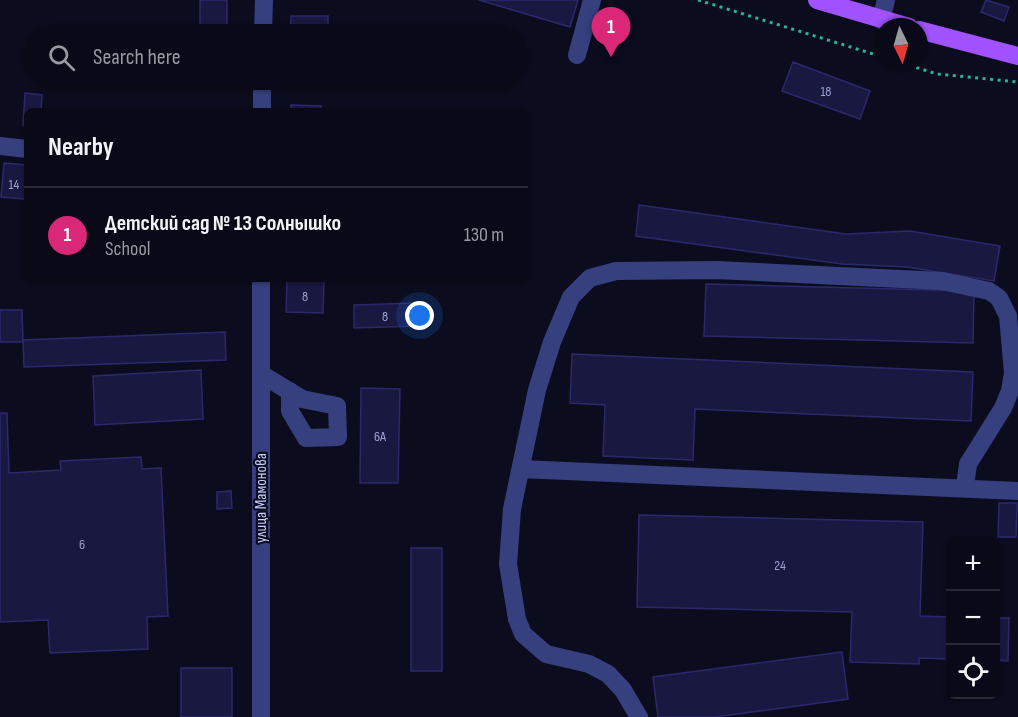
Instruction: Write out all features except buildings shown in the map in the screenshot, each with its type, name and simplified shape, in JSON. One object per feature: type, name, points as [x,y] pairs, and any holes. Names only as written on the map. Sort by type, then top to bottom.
[{"type":"main road","points":[[817,0],[875,18]]},
{"type":"main road","points":[[928,32],[1018,56]]},
{"type":"street","points":[[263,24],[264,0]]},
{"type":"street","points":[[578,55],[592,0]]},
{"type":"street","points":[[882,18],[886,0]]},
{"type":"street","points":[[262,90],[262,108]]},
{"type":"street","points":[[0,146],[24,149]]},
{"type":"street","points":[[639,717],[622,690],[608,674],[589,664],[546,654],[523,633],[517,619],[508,564],[512,509],[537,390],[552,342],[571,297],[579,286],[602,273],[616,271],[717,270],[942,281],[976,286],[999,298],[1008,316],[1013,373],[1010,391],[1003,408],[968,464],[964,486]]},
{"type":"street","name":"улица Мамонова","points":[[261,282],[261,717]]},
{"type":"street","points":[[261,374],[290,392]]},
{"type":"street","points":[[521,469],[964,486],[1018,491]]},
{"type":"path","points":[[698,0],[874,54]]},
{"type":"path","points":[[928,71],[1018,82]]},
{"type":"place","name":"Детский сад № 13 Солнышко","points":[[611,57]]}]
